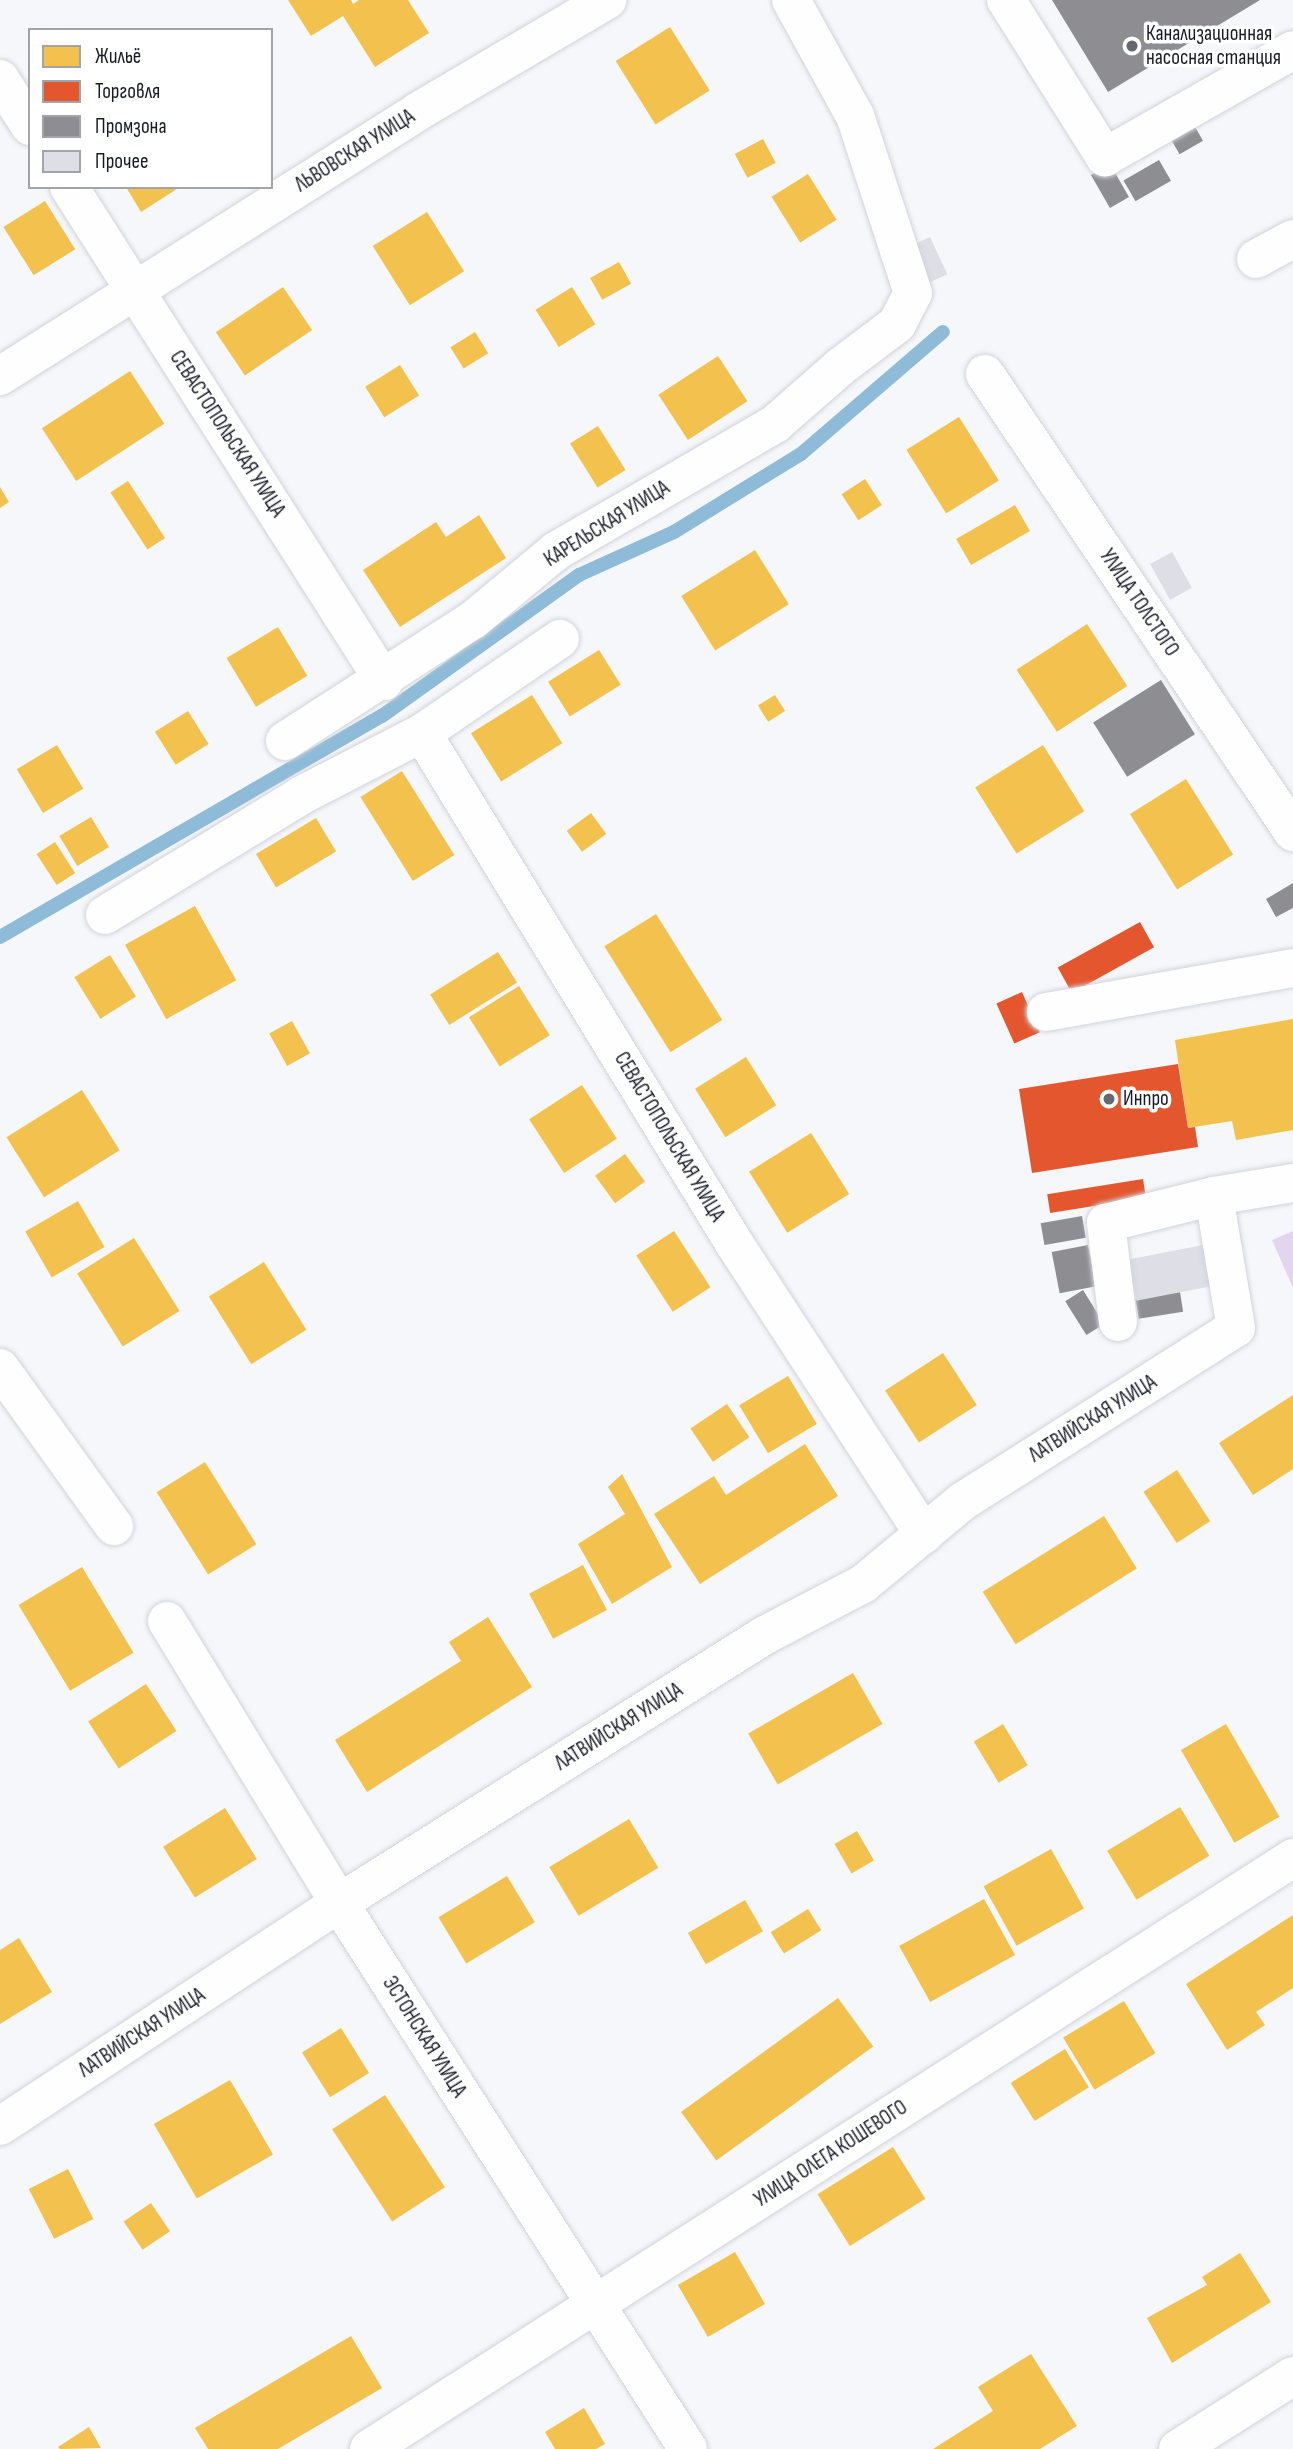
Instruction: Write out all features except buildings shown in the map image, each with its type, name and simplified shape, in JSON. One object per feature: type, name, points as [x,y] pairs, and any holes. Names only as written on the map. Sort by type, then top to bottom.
[{"type":"street","name":"ЛЬВОВСКАЯ УЛИЦА","points":[[0,376],[134,289],[607,0]]},
{"type":"street","name":"КАРЕЛЬСКАЯ УЛИЦА","points":[[285,741],[384,681],[473,620],[556,551],[775,424],[840,367],[897,324],[913,293],[855,116],[791,0]]},
{"type":"street","points":[[1006,0],[1105,157],[1293,50]]},
{"type":"street","points":[[0,79],[28,123]]},
{"type":"street","name":"СЕВАСТОПОЛЬСКАЯ УЛИЦА","points":[[70,189],[384,681]]},
{"type":"street","points":[[1256,259],[1293,239]]},
{"type":"street","name":"УЛИЦА ТОЛСТОГО","points":[[985,373],[1293,832]]},
{"type":"street","points":[[105,915],[302,794],[422,733],[560,639]]},
{"type":"street","name":"СЕВАСТОПОЛЬСКАЯ УЛИЦА","points":[[422,733],[734,1243],[924,1535]]},
{"type":"street","points":[[1046,1012],[1293,968]]},
{"type":"street","points":[[1118,1322],[1107,1223],[1214,1196],[1293,1183]]},
{"type":"street","name":"ЛАТВИЙСКАЯ УЛИЦА","points":[[0,2126],[340,1903],[765,1635],[863,1584],[963,1501],[1236,1328],[1214,1196]]},
{"type":"street","points":[[0,1368],[114,1526]]},
{"type":"street","name":"ЭСТОНСКАЯ УЛИЦА","points":[[167,1621],[340,1903],[594,2306],[688,2449]]},
{"type":"street","name":"УЛИЦА ОЛЕГА КОШЕВОГО","points":[[369,2449],[1293,1858]]},
{"type":"street","points":[[1178,2449],[1293,2376]]},
{"type":"shaded area","points":[[1293,1231],[1293,1288],[1272,1240]]},
{"type":"waterway","points":[[0,937],[382,716],[579,575],[674,532],[801,454],[943,332]]},
{"type":"place","name":"Канализационная насосная станция","points":[[1132,46]]},
{"type":"place","name":"Инпро","points":[[1109,1099]]}]
